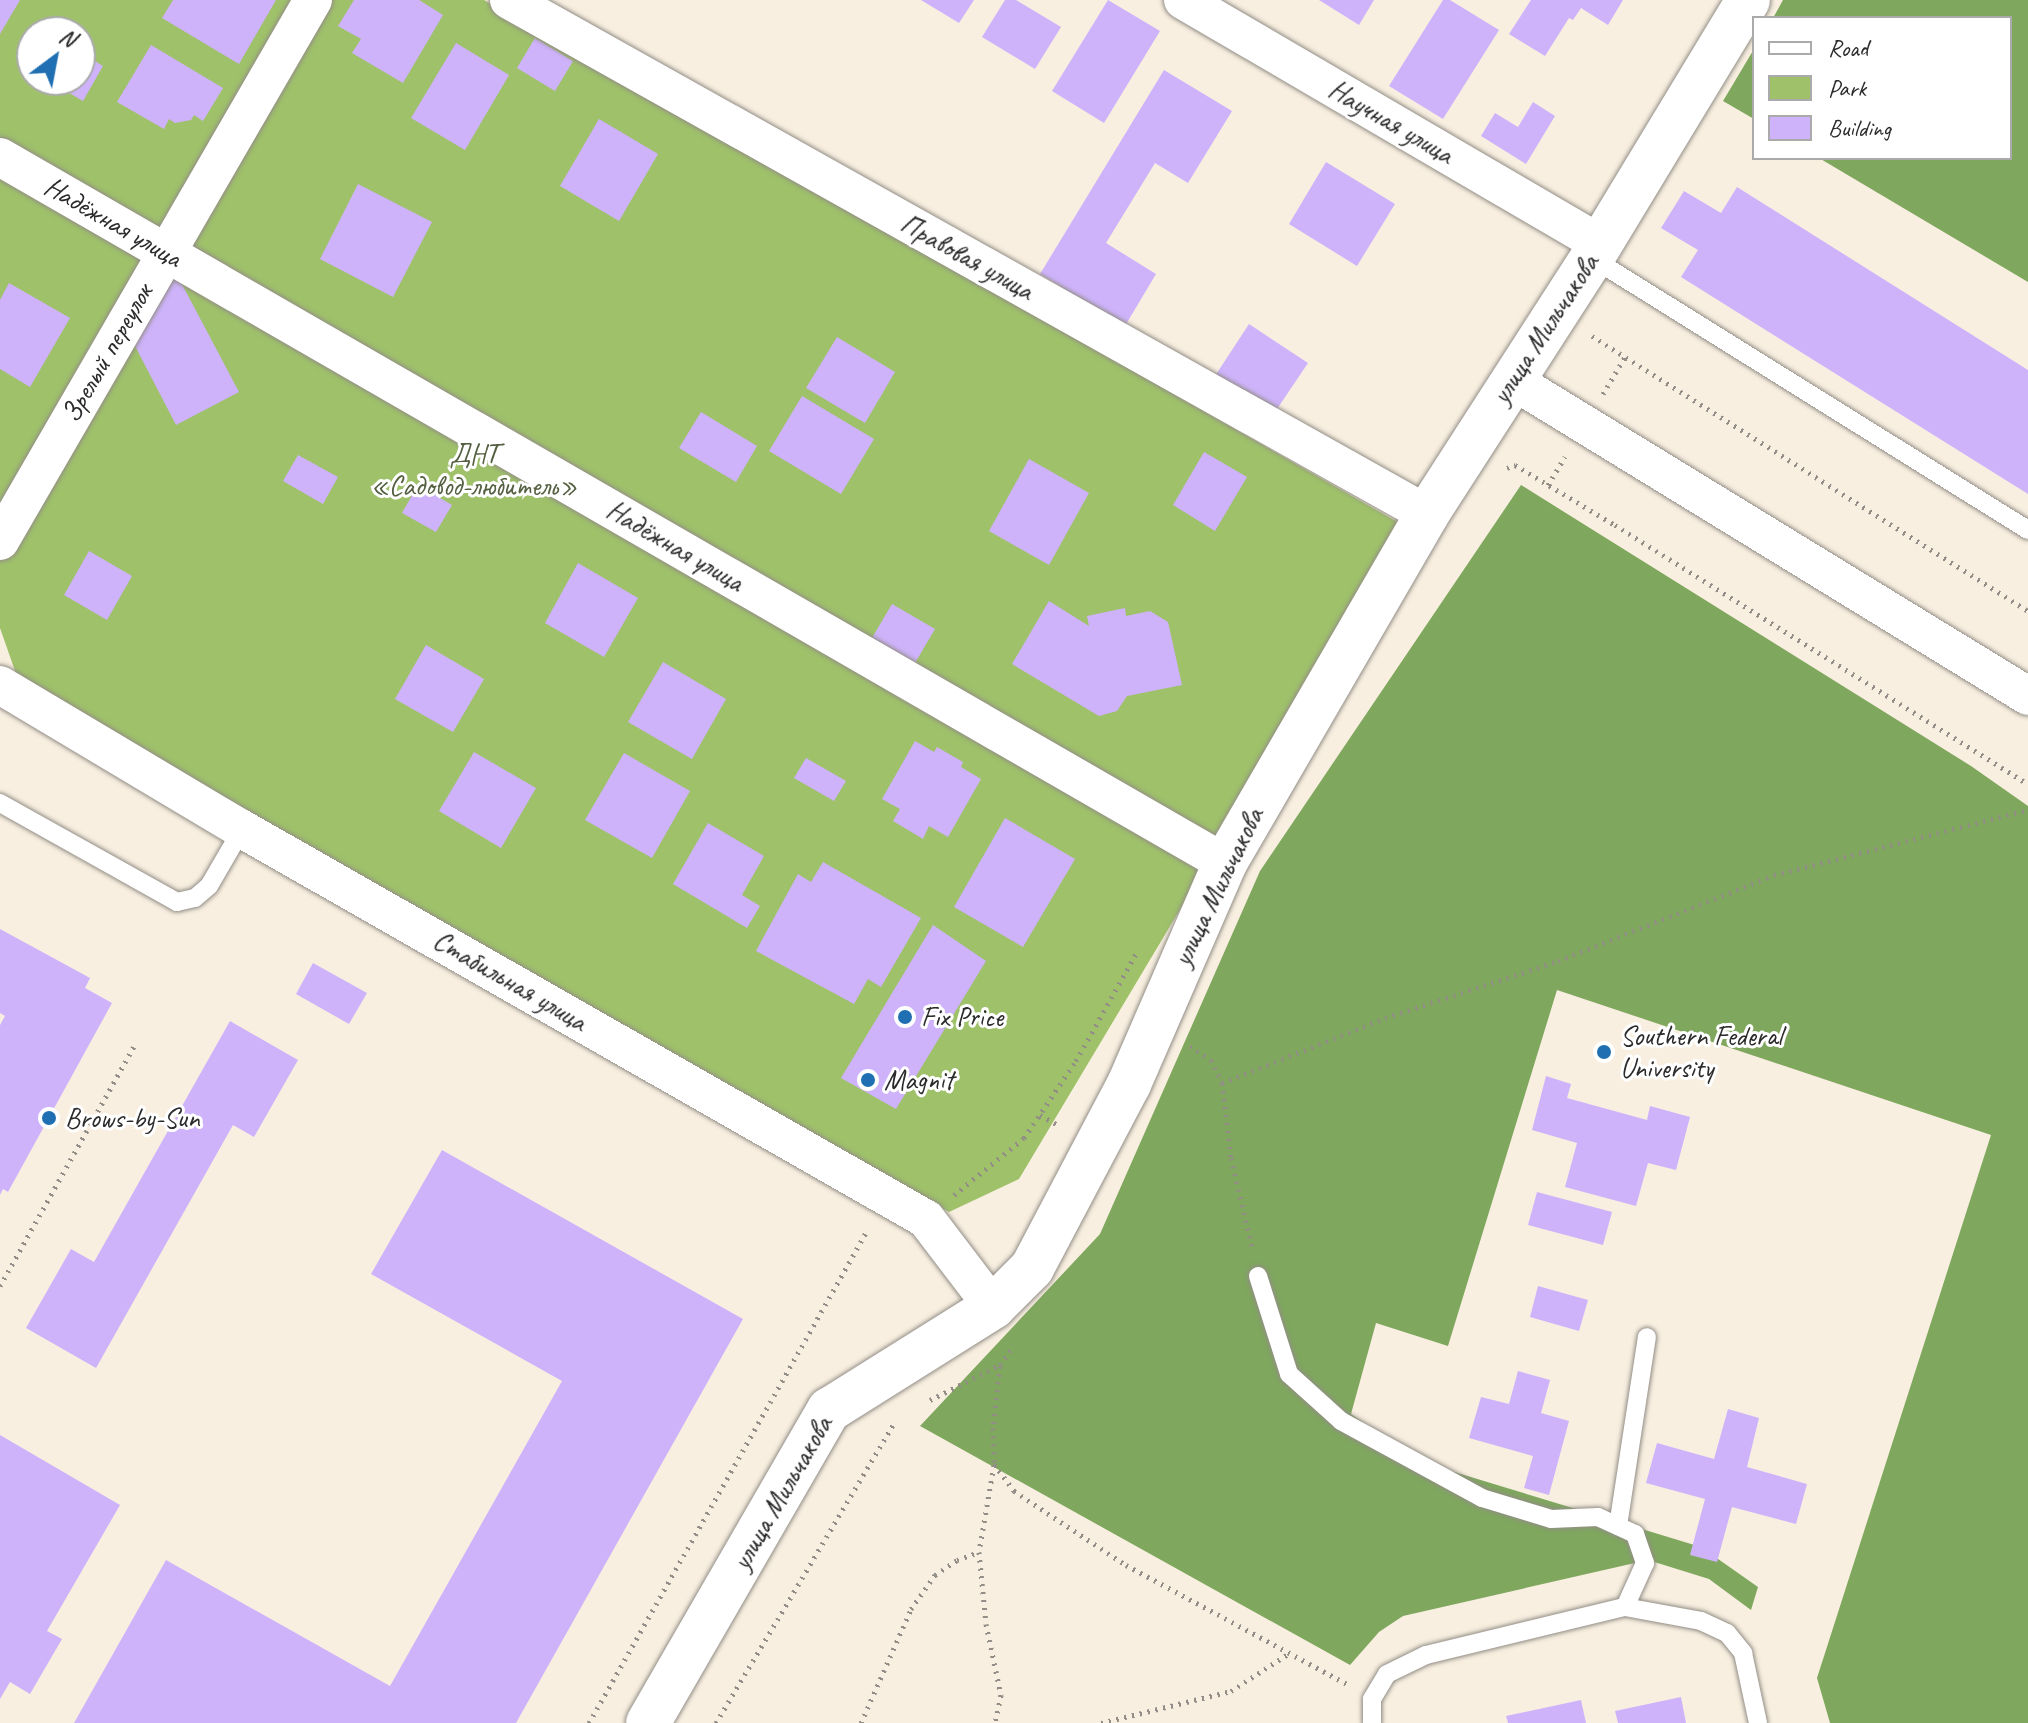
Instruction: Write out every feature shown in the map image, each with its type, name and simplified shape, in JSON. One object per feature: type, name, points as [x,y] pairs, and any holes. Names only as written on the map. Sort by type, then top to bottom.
[{"type":"street","name":"Зрелый переулок","points":[[0,541],[313,0]]},
{"type":"street","name":"Правовая улица","points":[[509,0],[1427,514]]},
{"type":"street","name":"Научная улица","points":[[1183,0],[1596,251]]},
{"type":"street","name":"улица Мильчакова","points":[[648,1723],[829,1410],[993,1307],[1032,1268],[1129,1084],[1225,863],[1427,514],[1596,251],[1748,0]]},
{"type":"street","name":"Надёжная улица","points":[[0,157],[1225,863]]},
{"type":"street","points":[[1512,380],[2028,696]]},
{"type":"street","name":"Стабильная улица","points":[[0,685],[242,829],[926,1219],[993,1307]]},
{"type":"lane","points":[[1596,251],[2028,530]]},
{"type":"lane","points":[[0,803],[177,902],[195,898],[209,886],[242,829]]},
{"type":"lane","points":[[1258,1276],[1289,1374],[1341,1421],[1482,1498],[1551,1519],[1598,1517],[1635,1534],[1645,1563],[1625,1607]]},
{"type":"lane","points":[[1618,1526],[1647,1337]]},
{"type":"lane","points":[[1372,1723],[1372,1699],[1387,1674],[1426,1655],[1625,1607],[1701,1621],[1727,1633],[1743,1653],[1758,1723]]},
{"type":"path","points":[[1555,313],[2028,611]]},
{"type":"path","points":[[1515,465],[2028,784]]},
{"type":"path","points":[[1222,1083],[1385,1018],[1558,961],[1774,875],[2028,810]]},
{"type":"path","points":[[926,1219],[1024,1138],[1076,1061],[1143,940]]},
{"type":"path","points":[[1179,1039],[1211,1060],[1222,1083],[1231,1158],[1258,1276]]},
{"type":"path","points":[[0,1286],[134,1046]]},
{"type":"path","points":[[589,1723],[887,1196]]},
{"type":"path","points":[[923,1403],[1000,1365],[993,1428],[994,1464],[979,1552],[986,1624],[1001,1695],[995,1723]]},
{"type":"path","points":[[716,1723],[898,1416]]},
{"type":"path","points":[[994,1464],[1014,1491],[1126,1565],[1291,1652],[1372,1699]]},
{"type":"path","points":[[861,1723],[911,1609],[935,1575],[957,1560],[979,1552]]},
{"type":"path","points":[[1101,1723],[1231,1691],[1291,1652]]},
{"type":"green space","name":"ДНТ «Садовод-любитель»","points":[[0,0],[484,0],[1408,528],[1019,1179],[949,1212],[21,688],[0,628]]},
{"type":"green space","points":[[1783,0],[2028,0],[2028,282],[1822,160],[2012,160],[2012,16],[1774,16]]},
{"type":"green space","points":[[1752,52],[1752,118],[1723,101]]},
{"type":"green space","name":"Southern Federal University","points":[[1521,485],[1971,766],[2028,806],[2028,1723],[1830,1723],[1817,1678],[1991,1135],[1557,990],[1448,1346],[1376,1323],[1351,1414],[1418,1461],[1701,1547],[1758,1587],[1751,1610],[1709,1579],[1648,1560],[1403,1616],[1379,1632],[1350,1665],[920,1426],[1100,1234],[1260,871]]},
{"type":"building","points":[[0,0],[20,0],[0,34]]},
{"type":"building","points":[[173,0],[276,0],[239,64],[162,18]]},
{"type":"building","points":[[354,0],[419,0],[443,15],[403,83],[352,53],[361,39],[338,26]]},
{"type":"building","points":[[921,0],[974,0],[959,23]]},
{"type":"building","points":[[1005,0],[1016,0],[1061,27],[1035,69],[982,37]]},
{"type":"building","points":[[1108,0],[1160,31],[1104,123],[1052,91]]},
{"type":"building","points":[[1319,0],[1374,0],[1359,25]]},
{"type":"building","points":[[1443,0],[1450,0],[1499,30],[1443,119],[1389,86]]},
{"type":"building","points":[[1531,0],[1623,0],[1608,25],[1581,8],[1573,20],[1569,18],[1545,56],[1509,34]]},
{"type":"building","points":[[535,38],[573,61],[555,91],[517,68]]},
{"type":"building","points":[[456,43],[509,75],[465,150],[411,118]]},
{"type":"building","points":[[151,45],[223,88],[203,121],[194,115],[191,120],[175,123],[169,119],[164,129],[117,102]]},
{"type":"building","points":[[96,62],[103,66],[96,78]]},
{"type":"building","points":[[1164,70],[1232,111],[1188,183],[1155,163],[1106,243],[1156,274],[1125,326],[1040,274]]},
{"type":"building","points":[[1533,102],[1555,116],[1526,164],[1481,136],[1495,113],[1518,127]]},
{"type":"building","points":[[599,119],[658,154],[619,221],[560,186]]},
{"type":"building","points":[[1326,162],[1395,204],[1357,266],[1289,224]]},
{"type":"building","points":[[358,184],[432,222],[393,297],[320,259]]},
{"type":"building","points":[[1737,187],[2028,370],[2028,494],[1681,277],[1698,250],[1661,228],[1684,191],[1721,213]]},
{"type":"building","points":[[175,271],[239,392],[176,425],[133,342]]},
{"type":"building","points":[[9,283],[70,318],[30,387],[0,369],[0,300]]},
{"type":"building","points":[[1249,324],[1308,363],[1271,418],[1213,379]]},
{"type":"building","points":[[837,337],[895,372],[865,423],[806,388]]},
{"type":"building","points":[[802,396],[874,439],[841,494],[769,451]]},
{"type":"building","points":[[701,412],[757,446],[736,482],[679,448]]},
{"type":"building","points":[[1204,452],[1247,477],[1215,531],[1173,505]]},
{"type":"building","points":[[298,455],[338,477],[323,504],[283,481]]},
{"type":"building","points":[[1029,459],[1089,493],[1049,565],[989,531]]},
{"type":"building","points":[[418,485],[452,505],[436,532],[402,513]]},
{"type":"building","points":[[89,551],[132,576],[107,620],[64,595]]},
{"type":"building","points":[[578,563],[638,598],[604,657],[545,623]]},
{"type":"building","points":[[1049,601],[1089,626],[1087,616],[1125,608],[1126,616],[1150,611],[1168,622],[1182,685],[1127,696],[1117,711],[1099,716],[1012,664]]},
{"type":"building","points":[[892,604],[935,629],[912,668],[869,643]]},
{"type":"building","points":[[426,645],[484,679],[453,732],[395,699]]},
{"type":"building","points":[[663,662],[726,699],[692,759],[628,722]]},
{"type":"building","points":[[915,741],[934,752],[937,747],[963,762],[961,767],[981,779],[948,837],[929,826],[923,839],[893,821],[900,809],[882,799]]},
{"type":"building","points":[[474,752],[536,788],[501,848],[439,811]]},
{"type":"building","points":[[624,753],[690,791],[652,858],[585,820]]},
{"type":"building","points":[[806,758],[846,781],[834,801],[794,778]]},
{"type":"building","points":[[1005,818],[1075,859],[1023,947],[954,907]]},
{"type":"building","points":[[708,823],[764,856],[742,895],[760,906],[747,928],[673,884]]},
{"type":"building","points":[[823,862],[921,918],[881,987],[868,979],[854,1004],[756,951],[798,874],[811,882]]},
{"type":"building","points":[[933,925],[986,961],[896,1109],[841,1078]]},
{"type":"building","points":[[0,929],[90,978],[85,988],[112,1003],[8,1192],[3,1189],[0,1195],[0,1025],[5,1016],[0,1013]]},
{"type":"building","points":[[313,963],[367,993],[349,1024],[296,994]]},
{"type":"building","points":[[230,1021],[298,1060],[254,1137],[233,1125],[96,1368],[26,1328],[71,1249],[94,1262]]},
{"type":"building","points":[[1546,1076],[1571,1084],[1567,1098],[1647,1120],[1650,1106],[1690,1117],[1676,1170],[1648,1163],[1636,1206],[1565,1187],[1577,1143],[1532,1130]]},
{"type":"building","points":[[442,1150],[743,1319],[516,1723],[74,1723],[166,1560],[390,1686],[562,1381],[371,1274]]},
{"type":"building","points":[[1537,1192],[1612,1212],[1603,1245],[1528,1225]]},
{"type":"building","points":[[1538,1286],[1588,1300],[1579,1331],[1530,1317]]},
{"type":"building","points":[[1518,1371],[1550,1380],[1541,1413],[1569,1421],[1549,1495],[1524,1488],[1533,1456],[1469,1438],[1481,1397],[1509,1404]]},
{"type":"building","points":[[1728,1409],[1759,1418],[1747,1467],[1807,1484],[1796,1524],[1732,1507],[1717,1562],[1690,1555],[1705,1499],[1646,1483],[1657,1443],[1714,1459]]},
{"type":"building","points":[[0,1435],[120,1505],[47,1631],[62,1639],[30,1694],[10,1682],[0,1699]]},
{"type":"building","points":[[1681,1697],[1686,1723],[1618,1723],[1615,1711]]},
{"type":"building","points":[[1581,1700],[1586,1723],[1508,1723],[1506,1716]]},
{"type":"place","name":"Fix Price","points":[[905,1017]]},
{"type":"place","name":"Southern Federal University","points":[[1604,1052]]},
{"type":"place","name":"Magnit","points":[[868,1080]]},
{"type":"place","name":"Brows-by-Sun","points":[[49,1118]]}]
